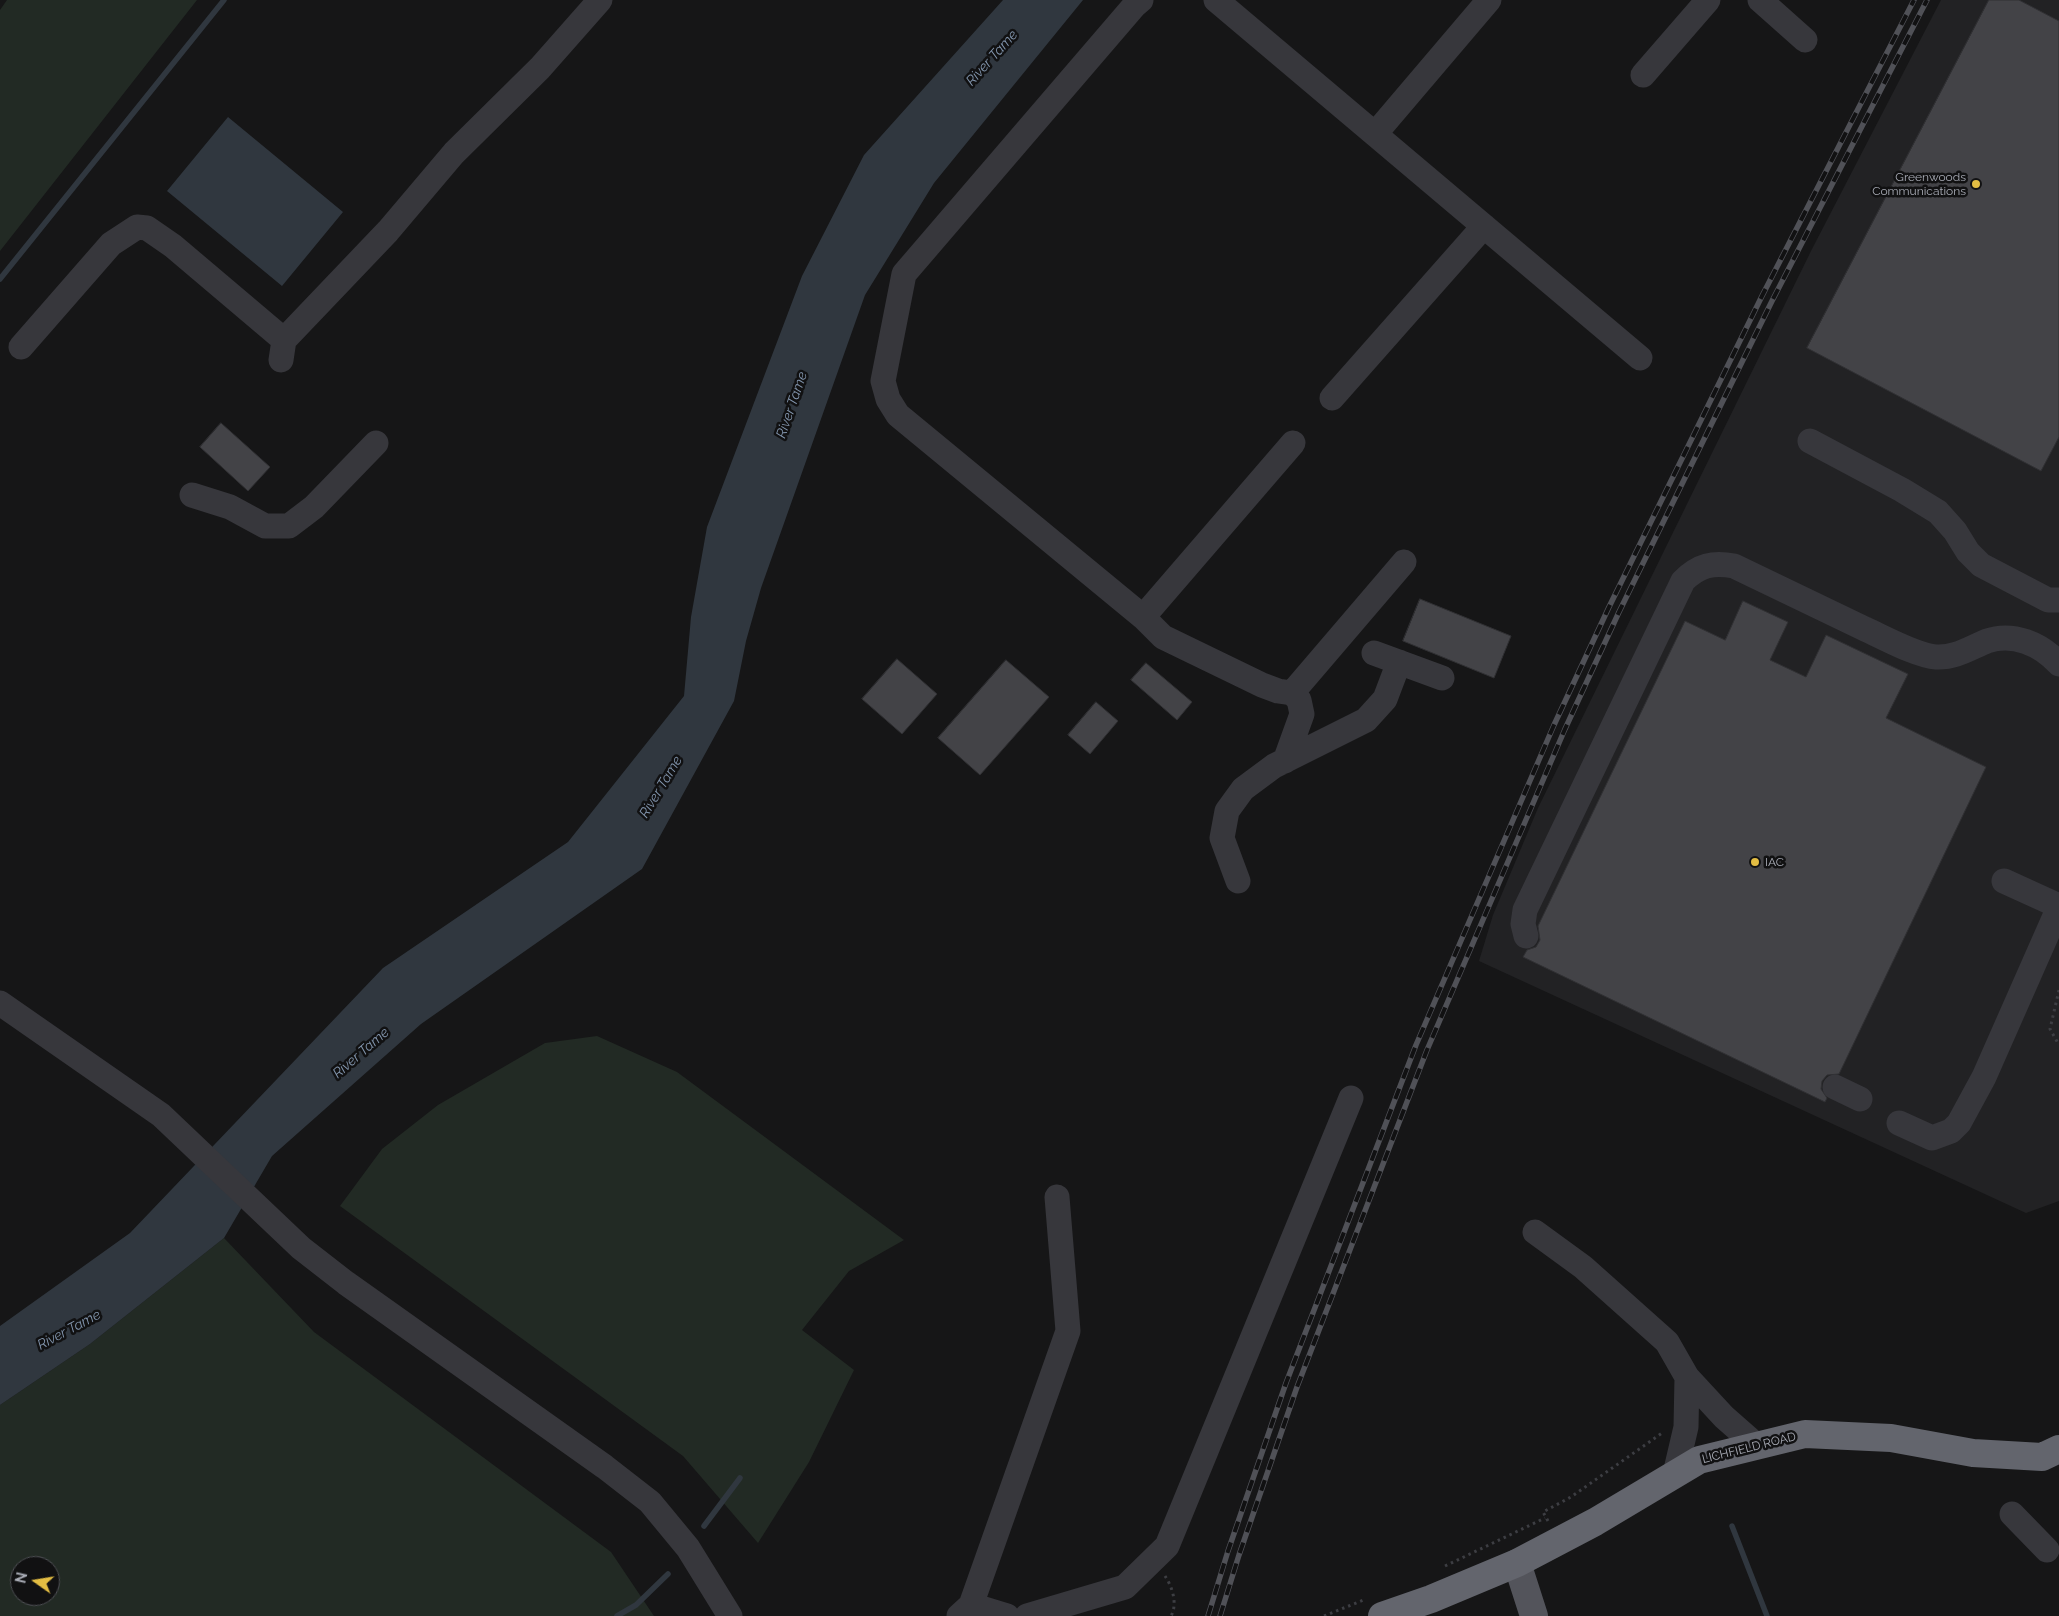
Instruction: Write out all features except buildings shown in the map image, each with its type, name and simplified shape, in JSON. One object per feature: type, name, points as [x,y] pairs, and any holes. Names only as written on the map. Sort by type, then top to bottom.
[{"type":"highway","name":"LICHFIELD ROAD","points":[[1376,1607],[1431,1599],[1517,1564],[1595,1522],[1699,1460],[1805,1434],[1891,1438],[1983,1454],[2042,1457],[2059,1449]]},
{"type":"main road","points":[[1517,1564],[1534,1616]]},
{"type":"lane","points":[[21,347],[111,244],[137,227],[147,228],[173,246],[283,350],[454,153],[540,68],[600,0]]},
{"type":"lane","points":[[1141,0],[904,274],[883,381],[888,399],[898,415],[1143,617],[1163,637],[1262,685],[1278,691],[1292,692],[1299,700],[1302,714],[1285,761]]},
{"type":"lane","points":[[1216,0],[1640,358]]},
{"type":"lane","points":[[1375,134],[1489,0]]},
{"type":"lane","points":[[1643,75],[1708,0]]},
{"type":"lane","points":[[1760,0],[1805,40]]},
{"type":"lane","points":[[1332,398],[1484,226]]},
{"type":"lane","points":[[1810,441],[1902,490],[1938,512],[1955,531],[1968,552],[1981,565],[2048,600],[2059,600]]},
{"type":"lane","points":[[192,494],[230,507],[265,526],[289,526],[314,507],[376,443]]},
{"type":"lane","points":[[1143,617],[1294,443]]},
{"type":"lane","points":[[1292,692],[1404,562]]},
{"type":"lane","points":[[1526,936],[1523,924],[1525,910],[1683,581],[1692,571],[1716,563],[1734,566],[1904,647],[1936,657],[1962,654],[1988,641],[2009,637],[2024,641],[2056,658]]},
{"type":"lane","points":[[1374,653],[1442,678]]},
{"type":"lane","points":[[1238,881],[1222,838],[1227,811],[1243,789],[1285,761],[1366,720],[1385,699],[1400,662]]},
{"type":"lane","points":[[1899,1123],[1932,1138],[1951,1131],[1959,1123],[1984,1077],[2059,907],[2004,881]]},
{"type":"lane","points":[[0,1003],[161,1115],[301,1248],[346,1283],[605,1467],[650,1502],[688,1548],[730,1616]]},
{"type":"lane","points":[[1835,1086],[1860,1099]]},
{"type":"lane","points":[[1026,1616],[1125,1587],[1167,1546],[1351,1098]]},
{"type":"lane","points":[[1008,1616],[965,1610],[1068,1331],[1057,1197]]},
{"type":"lane","points":[[1535,1232],[1583,1267],[1667,1342],[1687,1377],[1724,1417],[1757,1446]]},
{"type":"lane","points":[[1675,1474],[1686,1428],[1687,1377]]},
{"type":"lane","points":[[2012,1514],[2047,1550]]},
{"type":"path","points":[[2059,990],[2050,1029],[2059,1045]]},
{"type":"path","points":[[1442,1567],[1546,1518]]},
{"type":"path","points":[[1154,1558],[1169,1582],[1174,1598],[1174,1612],[1171,1616]]},
{"type":"path","points":[[1324,1616],[1376,1607]]},
{"type":"shaded area","points":[[7,0],[197,0],[0,251],[0,10]]},
{"type":"shaded area","points":[[1941,0],[2059,0],[2059,1201],[2026,1213],[1479,961],[1493,915],[1538,808],[1811,251]]},
{"type":"shaded area","points":[[597,1036],[677,1072],[904,1240],[849,1271],[802,1330],[854,1370],[809,1462],[758,1543],[683,1456],[340,1206],[382,1149],[438,1105],[545,1043]]},
{"type":"shaded area","points":[[224,1238],[314,1332],[611,1552],[654,1616],[0,1616],[0,1405],[90,1344]]},
{"type":"water","name":"River Tame","points":[[1003,0],[1083,0],[934,183],[865,295],[761,588],[746,641],[734,701],[642,869],[421,1024],[272,1156],[224,1238],[90,1344],[0,1405],[0,1326],[130,1233],[383,968],[568,842],[684,696],[691,617],[707,527],[802,276],[864,155]]},
{"type":"water","points":[[228,117],[343,212],[282,286],[167,191]]},
{"type":"waterway","points":[[0,279],[224,0]]},
{"type":"waterway","points":[[704,1526],[740,1478]]},
{"type":"waterway","points":[[1732,1526],[1767,1616]]},
{"type":"waterway","points":[[617,1616],[636,1605],[668,1574]]},
{"type":"railway","points":[[1208,1616],[1228,1551],[1286,1383],[1416,1045],[1554,725],[1609,607],[1762,296],[1914,0]]},
{"type":"railway","points":[[1220,1616],[1297,1387],[1427,1050],[1565,729],[1619,612],[1772,301],[1927,0]]},
{"type":"place","name":"Greenwoods Communications","points":[[1976,184]]},
{"type":"place","name":"IAC","points":[[1755,862]]}]
